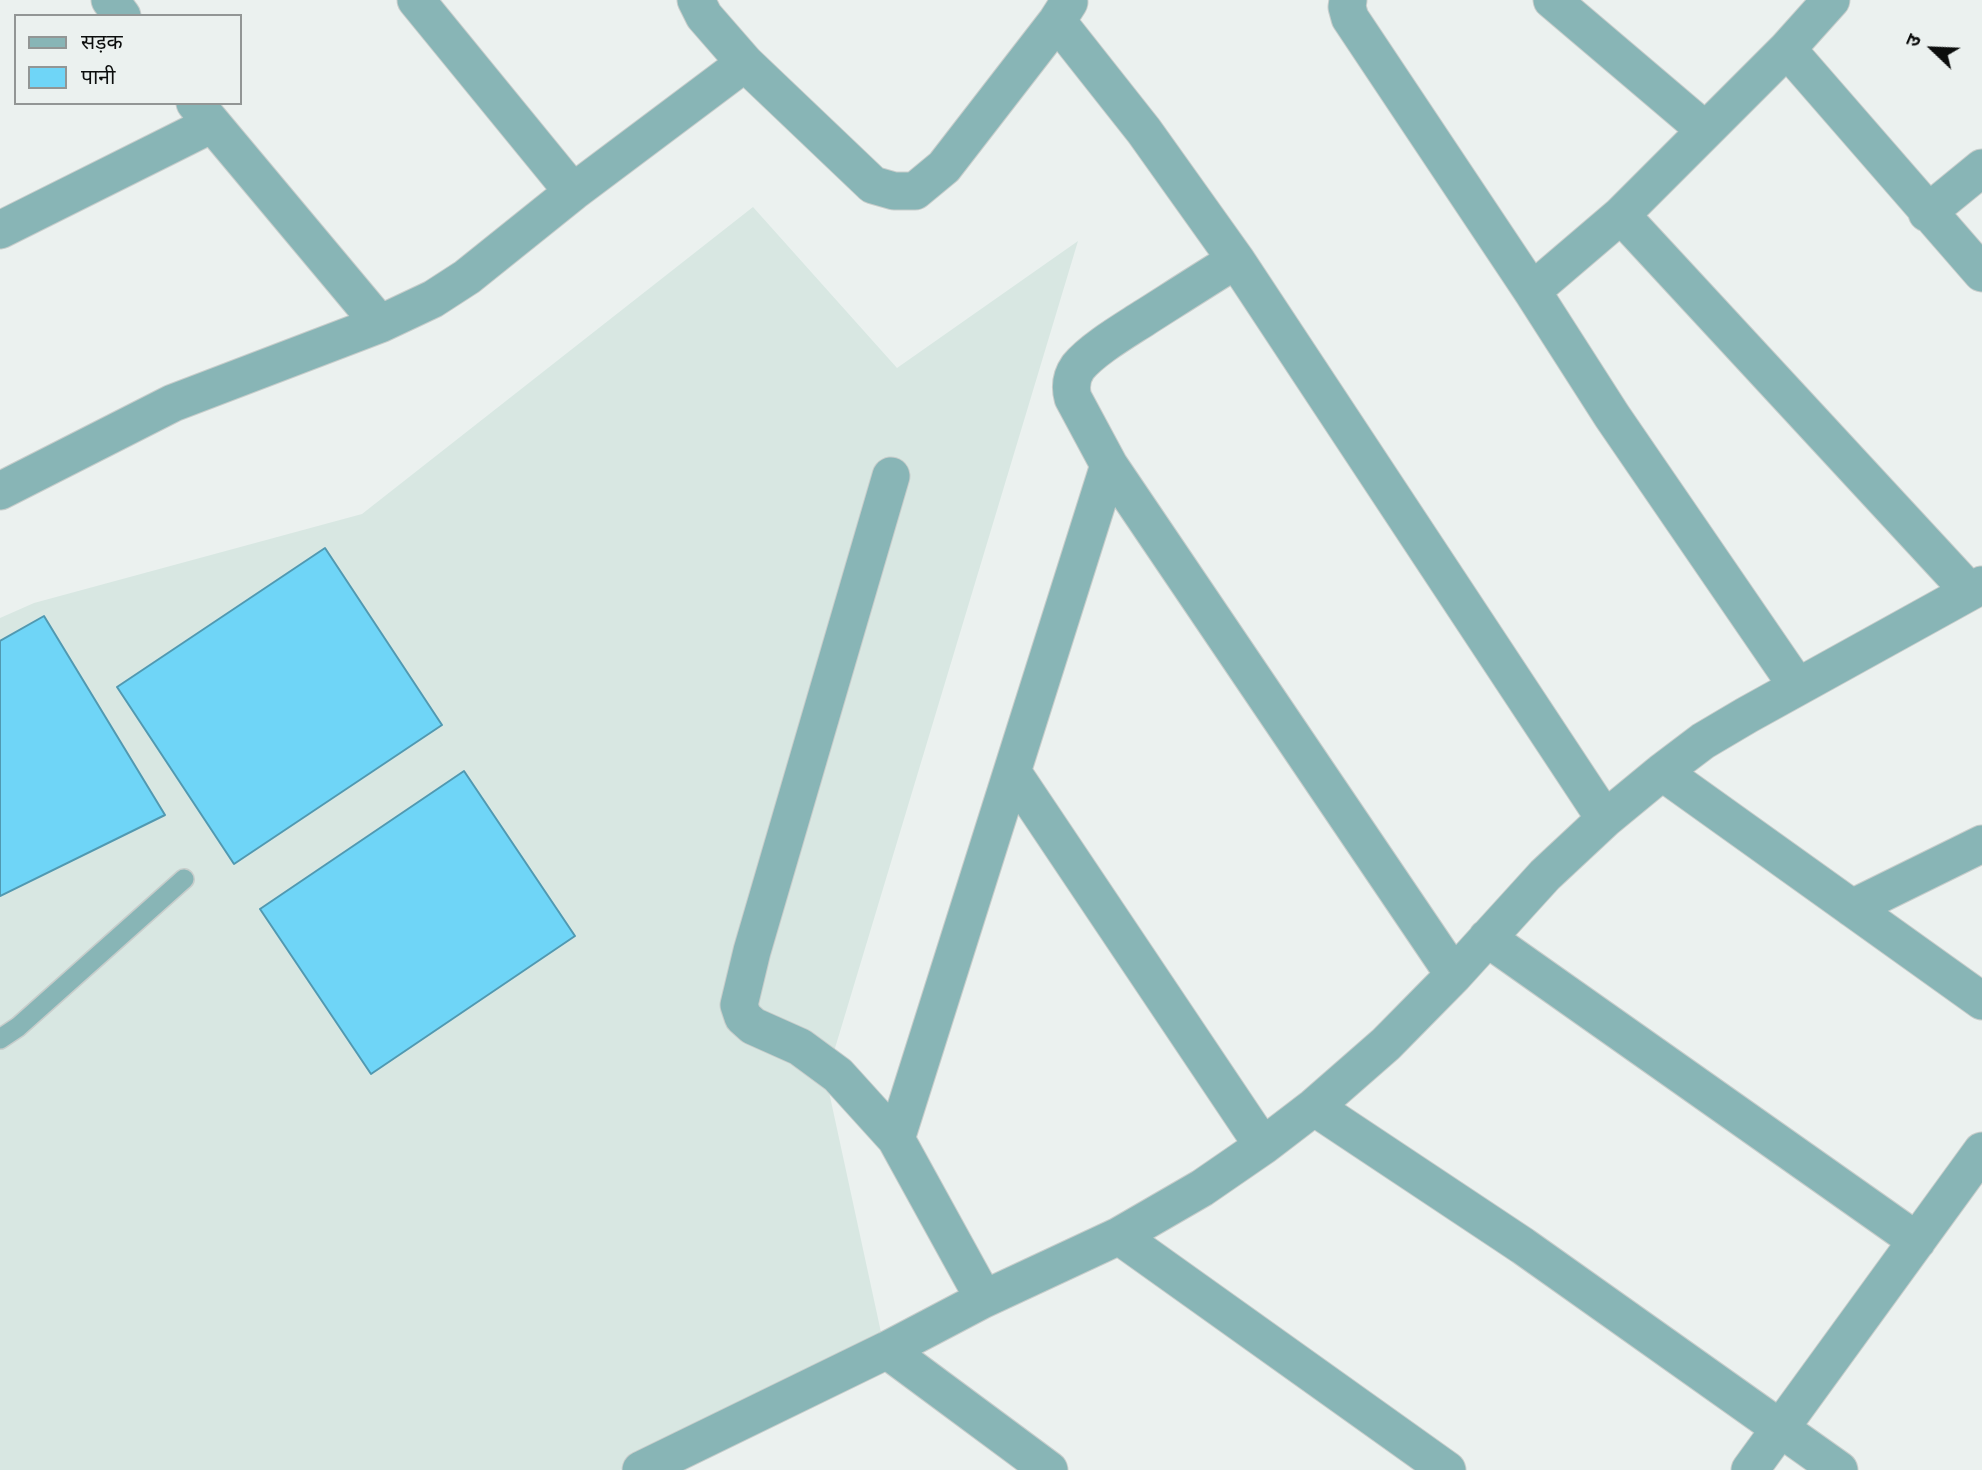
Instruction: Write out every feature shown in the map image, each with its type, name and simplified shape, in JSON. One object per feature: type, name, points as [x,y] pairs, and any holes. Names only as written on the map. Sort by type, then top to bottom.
[{"type":"street","points":[[416,0],[573,192]]},
{"type":"street","points":[[696,0],[704,16],[745,63],[873,185],[894,191],[915,191],[944,167],[1064,11],[1144,131],[1236,260],[1605,818]]},
{"type":"street","points":[[1348,0],[1350,18],[1612,416],[1797,686]]},
{"type":"street","points":[[1552,0],[1705,130]]},
{"type":"street","points":[[1532,291],[1621,215],[1787,49],[1831,0]]},
{"type":"street","points":[[1787,49],[1982,273]]},
{"type":"street","points":[[0,491],[173,403],[380,324],[433,299],[467,277],[573,192],[745,63]]},
{"type":"street","points":[[0,230],[203,113],[380,324]]},
{"type":"street","points":[[1927,213],[1982,168]]},
{"type":"street","points":[[646,1469],[984,1299],[1119,1236],[1202,1188],[1314,1107],[1386,1044],[1454,975],[1545,875],[1605,818],[1662,772],[1703,741],[1975,588],[1621,215]]},
{"type":"street","points":[[1236,260],[1115,336],[1078,367],[1070,388],[1073,398],[1109,465],[1454,975]]},
{"type":"street","points":[[896,1139],[1109,465]]},
{"type":"street","points":[[891,476],[752,951],[739,1005],[743,1017],[753,1027],[800,1047],[838,1075],[896,1139],[984,1299]]},
{"type":"street","points":[[1662,772],[1982,1001]]},
{"type":"street","points":[[1013,773],[1263,1146]]},
{"type":"street","points":[[1852,908],[1982,844]]},
{"type":"street","points":[[1487,939],[1917,1241]]},
{"type":"street","points":[[1314,1107],[1522,1246],[1839,1470]]},
{"type":"street","points":[[1750,1470],[1982,1151]]},
{"type":"street","points":[[1119,1236],[1447,1470]]},
{"type":"street","points":[[887,1350],[1049,1470]]},
{"type":"lane","points":[[0,1040],[184,879]]},
{"type":"shaded area","points":[[753,207],[897,368],[1078,241],[826,1078],[882,1337],[620,1470],[0,1470],[0,618],[34,603],[362,514]]},
{"type":"water","points":[[325,548],[442,725],[234,864],[117,687]]},
{"type":"water","points":[[44,616],[165,815],[0,896],[0,641]]},
{"type":"water","points":[[464,771],[575,936],[371,1074],[260,909]]}]
